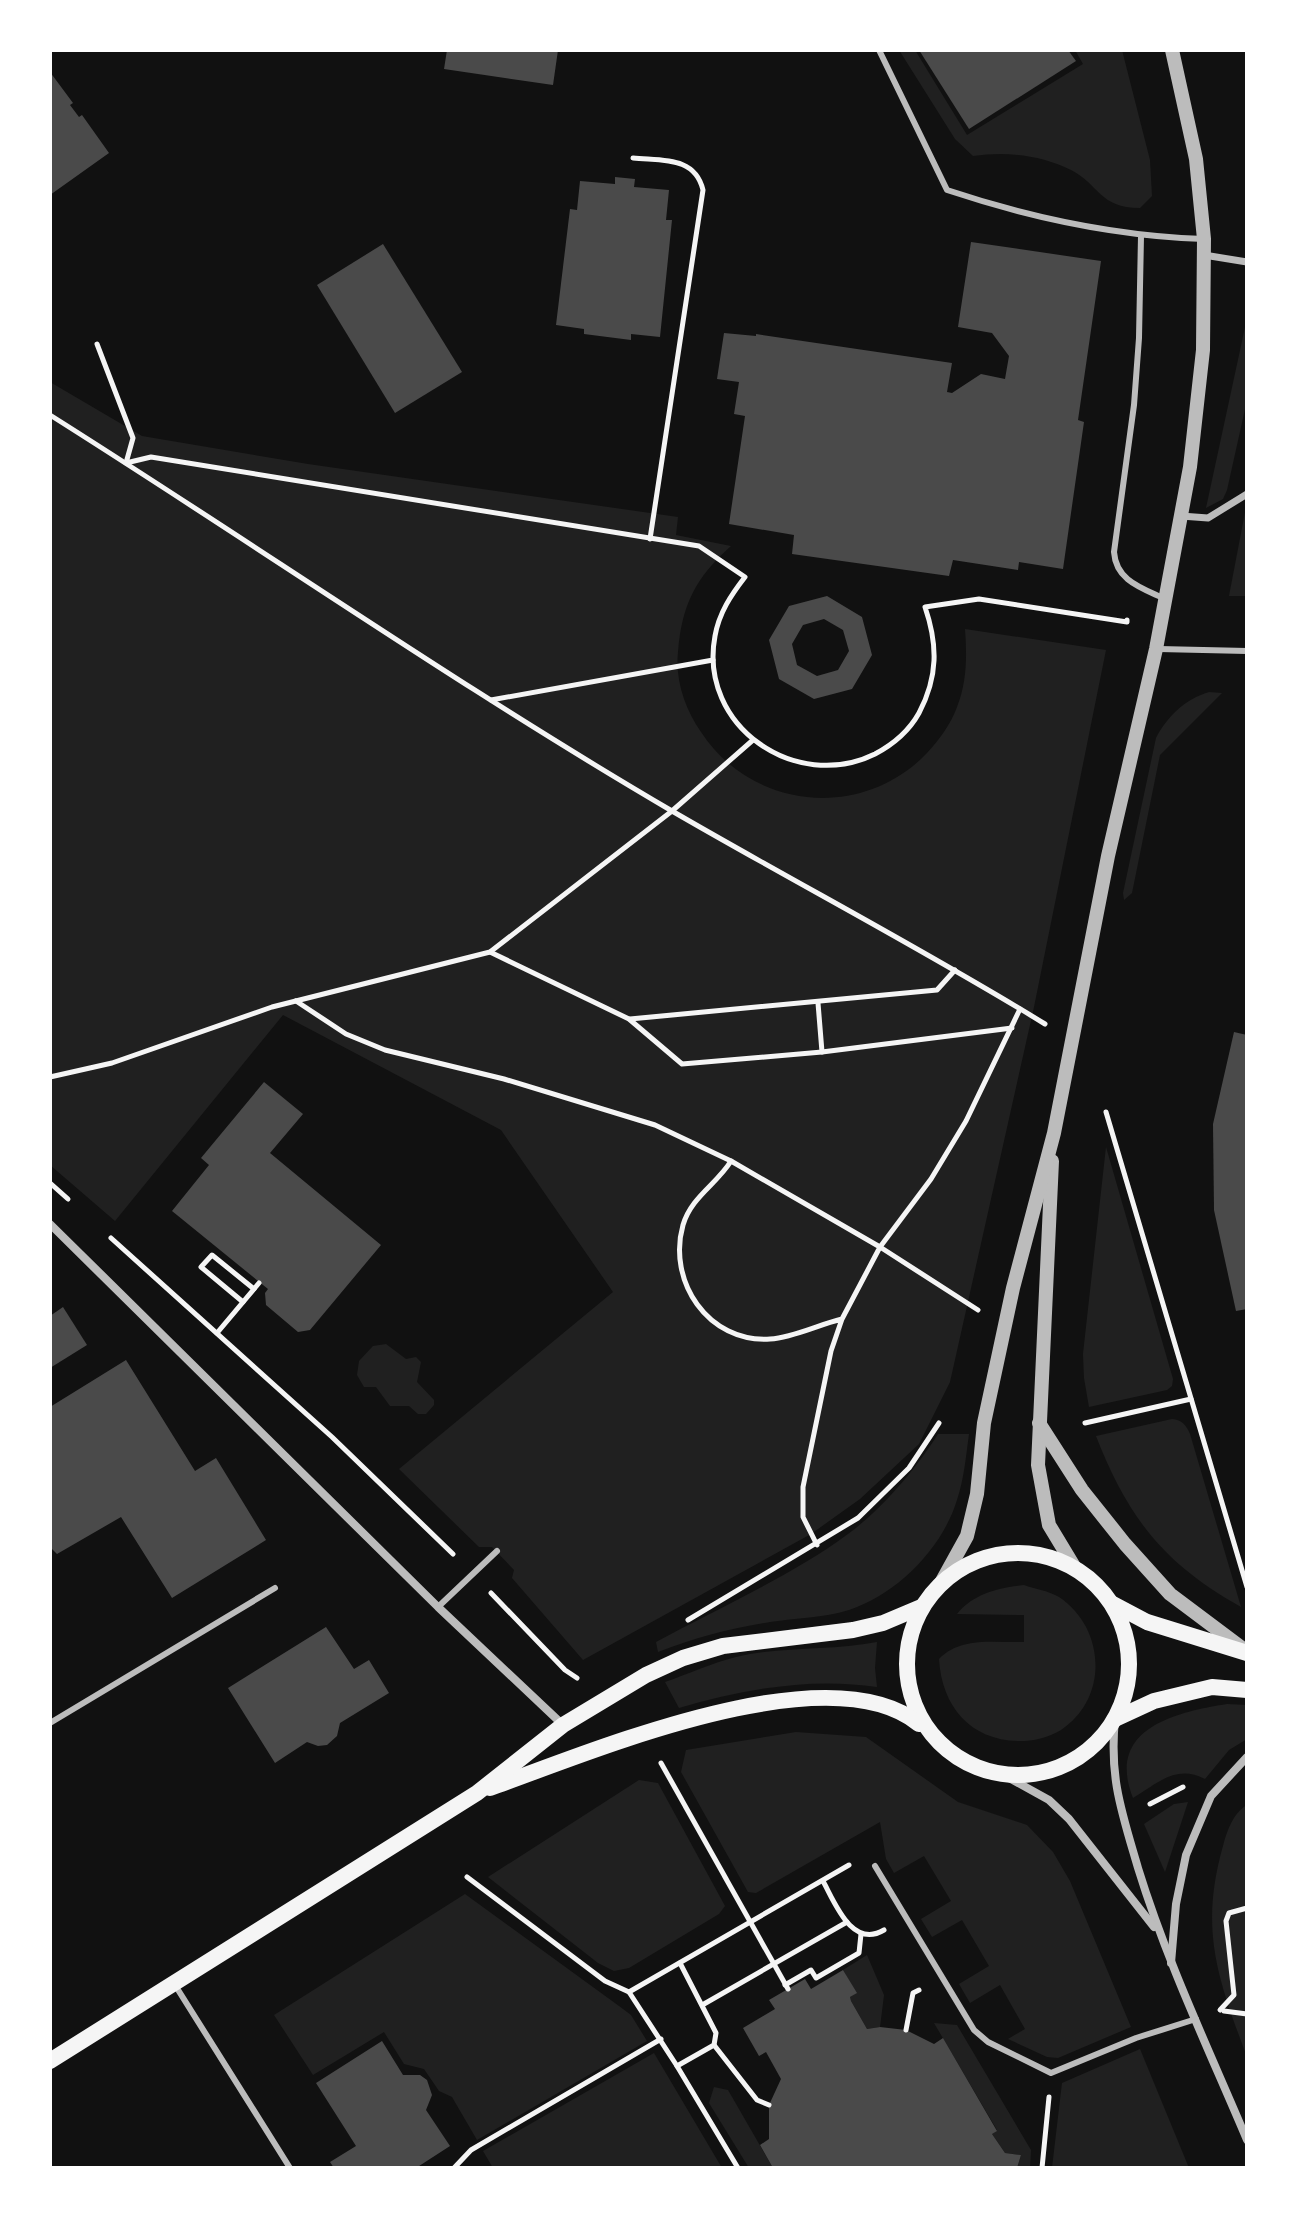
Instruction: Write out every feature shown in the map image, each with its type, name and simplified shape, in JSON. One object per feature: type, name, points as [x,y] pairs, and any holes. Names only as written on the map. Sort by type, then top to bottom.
[{"type":"main road","points":[[477,1793],[672,1723],[736,1708],[815,1698],[866,1701],[903,1711],[960,1759],[981,1769],[1024,1775],[1067,1765],[1086,1754],[1102,1738],[1115,1719],[1127,1686],[1130,1663],[1122,1622],[1097,1584],[1075,1568],[1053,1558],[1027,1553],[981,1558],[941,1583],[921,1607],[907,1646],[906,1666],[914,1708],[925,1729]]},
{"type":"main road","points":[[1111,1603],[1147,1622],[1247,1652]]},
{"type":"main road","points":[[50,2061],[477,1793],[563,1725],[646,1675],[683,1658],[723,1646],[853,1630],[883,1623],[921,1607]]},
{"type":"main road","points":[[1115,1719],[1154,1701],[1212,1687],[1247,1690]]},
{"type":"street","points":[[941,1583],[967,1536],[977,1494],[984,1423],[1009,1303],[1054,1133],[1108,856],[1156,649],[1181,516],[1200,388],[1204,239],[1196,159],[1172,50]]},
{"type":"street","points":[[1204,255],[1247,262]]},
{"type":"street","points":[[1181,516],[1208,518],[1247,494]]},
{"type":"street","points":[[1054,1133],[1038,1465],[1049,1525],[1075,1568]]},
{"type":"street","points":[[50,1224],[438,1607],[563,1725]]},
{"type":"street","points":[[1039,1423],[1082,1490],[1170,1594],[1247,1652]]},
{"type":"street","points":[[1115,1719],[1112,1770],[1157,1930],[1247,2140]]},
{"type":"street","points":[[1171,1963],[1176,1904],[1186,1855],[1211,1796],[1247,1757]]},
{"type":"street","points":[[1002,1774],[1049,1800],[1069,1819],[1157,1930]]},
{"type":"lane","points":[[879,50],[947,190],[999,208],[1096,230],[1204,239]]},
{"type":"lane","points":[[1141,236],[1134,405],[1114,552],[1115,565],[1122,576],[1165,599]]},
{"type":"lane","points":[[1156,649],[1247,651]]},
{"type":"lane","points":[[438,1607],[497,1551]]},
{"type":"lane","points":[[50,1723],[275,1588]]},
{"type":"lane","points":[[875,1866],[981,2038],[1051,2073],[1136,2038],[1196,2019]]},
{"type":"lane","points":[[174,1983],[290,2168]]},
{"type":"path","points":[[633,158],[684,164],[700,178],[703,190],[650,539]]},
{"type":"path","points":[[97,344],[133,438],[126,463]]},
{"type":"path","points":[[50,415],[491,700],[672,811],[955,970],[1048,1026]]},
{"type":"path","points":[[126,463],[151,457],[699,546],[745,577],[720,615],[714,637],[716,683],[725,704],[737,724],[772,753],[793,762],[816,766],[861,760],[900,737],[916,719],[934,676],[936,652],[933,629],[925,607],[979,599],[1092,617]]},
{"type":"path","points":[[491,700],[713,660]]},
{"type":"path","points":[[50,1077],[112,1063],[295,1000],[490,952],[672,811],[753,740]]},
{"type":"path","points":[[490,952],[629,1019],[682,1064],[822,1052],[1012,1028]]},
{"type":"path","points":[[629,1019],[937,990],[955,970]]},
{"type":"path","points":[[295,1000],[346,1034],[385,1050],[504,1079],[655,1125],[731,1161],[880,1247],[979,1311]]},
{"type":"path","points":[[818,1003],[822,1052]]},
{"type":"path","points":[[817,1545],[803,1517],[803,1487],[831,1351],[842,1319],[880,1247],[931,1179],[966,1121],[1020,1009]]},
{"type":"path","points":[[1106,1112],[1247,1587]]},
{"type":"path","points":[[731,1161],[722,1176],[693,1204],[684,1223],[680,1243],[681,1262],[690,1295],[699,1310],[731,1332],[767,1339],[803,1332],[842,1319]]},
{"type":"path","points":[[50,1183],[71,1203]]},
{"type":"path","points":[[104,1232],[332,1437],[565,1670],[578,1678],[592,1675]]},
{"type":"path","points":[[243,1302],[201,1267],[212,1255],[254,1289]]},
{"type":"path","points":[[217,1333],[259,1283]]},
{"type":"path","points":[[1085,1423],[1191,1399]]},
{"type":"path","points":[[684,1622],[858,1518],[909,1468],[939,1423]]},
{"type":"path","points":[[657,1755],[787,1987],[811,1970],[816,1978],[859,1953],[861,1934]]},
{"type":"path","points":[[1138,1810],[1177,1788],[1188,1786]]},
{"type":"path","points":[[629,1992],[859,1859],[875,1866]]},
{"type":"path","points":[[467,1877],[605,1981],[629,1992],[661,2039],[738,2168]]},
{"type":"path","points":[[823,1881],[847,1922],[861,1934],[874,1936],[906,1918]]},
{"type":"path","points":[[1247,1908],[1229,1913],[1226,1921],[1234,1995],[1219,2011],[1247,2014]]},
{"type":"path","points":[[704,2004],[847,1922]]},
{"type":"path","points":[[680,1963],[704,2004],[716,2033],[714,2045],[757,2100],[769,2105]]},
{"type":"path","points":[[906,2030],[909,2015]]},
{"type":"path","points":[[454,2168],[471,2150],[661,2039]]},
{"type":"path","points":[[677,2066],[714,2045]]},
{"type":"path","points":[[1042,2168],[1051,2073]]},
{"type":"shaded area","points":[[899,50],[915,50],[967,135],[1083,64],[1075,50],[1122,50],[1150,160],[1152,196],[1140,208],[1126,207],[1108,200],[1071,170],[1048,161],[1011,154],[973,156],[955,139]]},
{"type":"shaded area","points":[[1247,318],[1247,400],[1227,490],[1223,499],[1206,508]]},
{"type":"shaded area","points":[[50,382],[142,436],[308,464],[678,517],[676,535],[731,546],[699,581],[687,606],[677,663],[680,684],[695,723],[723,758],[749,778],[778,791],[809,797],[840,797],[871,789],[901,775],[927,753],[948,726],[960,698],[966,669],[965,629],[1106,650],[1034,1007],[950,1382],[919,1444],[860,1499],[811,1534],[583,1660],[512,1578],[514,1570],[492,1547],[479,1547],[399,1469],[613,1292],[501,1130],[283,1015],[115,1221],[50,1165]]},
{"type":"shaded area","points":[[1247,502],[1247,596],[1229,596]]},
{"type":"shaded area","points":[[1209,692],[1222,693],[1160,755],[1132,893],[1124,900],[1156,738],[1178,710],[1192,699]]},
{"type":"shaded area","points":[[1106,1147],[1173,1379],[1172,1386],[1167,1390],[1089,1407],[1083,1354]]},
{"type":"shaded area","points":[[386,1344],[406,1359],[416,1357],[421,1362],[417,1382],[434,1400],[434,1405],[426,1414],[418,1414],[409,1406],[390,1406],[376,1387],[364,1387],[357,1375],[359,1361],[373,1346]]},
{"type":"shaded area","points":[[1172,1419],[1183,1424],[1190,1434],[1241,1607],[1190,1574],[1152,1536],[1121,1491],[1096,1436]]},
{"type":"shaded area","points":[[938,1434],[969,1434],[959,1492],[941,1536],[900,1581],[867,1603],[849,1610],[741,1627],[658,1652],[656,1642],[779,1577],[848,1534],[898,1488]]},
{"type":"shaded area","points":[[1024,1585],[1059,1597],[1074,1610],[1085,1625],[1092,1643],[1094,1679],[1089,1697],[1079,1713],[1061,1730],[1035,1740],[1006,1740],[990,1736],[964,1720],[946,1693],[939,1659],[968,1644],[1024,1642],[1024,1615],[957,1614],[979,1596]]},
{"type":"shaded area","points":[[877,1642],[877,1687],[802,1684],[728,1695],[679,1708],[665,1682],[736,1657]]},
{"type":"shaded area","points":[[1227,1704],[1247,1705],[1247,1739],[1229,1750],[1205,1779],[1176,1774],[1133,1798],[1127,1774],[1129,1755],[1137,1740],[1168,1719]]},
{"type":"shaded area","points":[[796,1732],[866,1737],[958,1802],[1027,1825],[1053,1852],[1070,1881],[1131,2027],[1058,2058],[1047,2057],[1008,2039],[1025,2029],[1000,1985],[970,2003],[959,1984],[989,1966],[962,1920],[932,1937],[921,1919],[951,1901],[924,1856],[894,1873],[886,1859],[880,1822],[756,1893],[748,1892],[681,1772],[686,1750]]},
{"type":"shaded area","points":[[639,1780],[658,1783],[725,1906],[719,1914],[629,1968],[614,1971],[598,1963],[488,1877]]},
{"type":"shaded area","points":[[1188,1802],[1165,1872],[1144,1824],[1174,1804]]},
{"type":"shaded area","points":[[1247,1805],[1247,2057],[1220,1978],[1212,1929],[1216,1876],[1223,1846],[1234,1818]]},
{"type":"shaded area","points":[[465,1894],[631,2015],[647,2041],[477,2140],[452,2097],[439,2091],[424,2069],[404,2064],[384,2032],[313,2075],[274,2015]]},
{"type":"shaded area","points":[[867,1955],[884,1995],[880,2027],[867,2029],[851,2001],[850,1997],[856,1993],[843,1970]]},
{"type":"shaded area","points":[[934,2023],[957,2025],[1031,2150],[1030,2168],[1017,2168],[1021,2155],[1005,2153],[992,2134],[997,2130]]},
{"type":"shaded area","points":[[1140,2049],[1189,2168],[1052,2168],[1062,2083]]},
{"type":"shaded area","points":[[654,2053],[722,2168],[493,2168],[483,2151]]},
{"type":"shaded area","points":[[714,2087],[728,2090],[773,2168],[749,2168],[709,2103]]},
{"type":"building","points":[[447,50],[558,50],[553,85],[444,69]]},
{"type":"building","points":[[919,50],[1068,50],[1076,61],[969,129]]},
{"type":"building","points":[[50,72],[73,103],[70,105],[79,117],[82,115],[109,153],[50,195]]},
{"type":"building","points":[[615,177],[635,179],[634,187],[669,190],[666,220],[672,220],[660,337],[631,334],[631,340],[584,334],[584,329],[556,325],[570,209],[577,210],[580,181],[615,184]]},
{"type":"building","points":[[971,242],[1101,261],[1078,420],[1084,422],[1063,569],[1019,562],[1018,570],[953,560],[949,576],[792,554],[794,535],[729,524],[745,416],[734,414],[739,382],[717,379],[724,333],[756,334],[952,363],[947,392],[952,393],[981,374],[1005,379],[1009,356],[992,333],[958,327]]},
{"type":"building","points":[[383,244],[462,372],[395,413],[317,285]]},
{"type":"building","points":[[827,596],[862,617],[872,655],[852,689],[814,699],[779,679],[769,640],[789,606]],"holes":[[[824,619],[843,630],[849,651],[838,670],[817,676],[797,665],[792,644],[803,625]]]},
{"type":"building","points":[[1234,1032],[1247,1035],[1247,1309],[1236,1311],[1214,1210],[1213,1124]]},
{"type":"building","points":[[264,1082],[303,1114],[270,1153],[381,1245],[310,1330],[298,1332],[266,1305],[265,1293],[268,1289],[172,1211],[209,1165],[201,1158]]},
{"type":"building","points":[[63,1307],[87,1345],[50,1368],[50,1316]]},
{"type":"building","points":[[126,1360],[195,1471],[216,1458],[266,1540],[172,1598],[121,1517],[57,1554],[50,1547],[50,1407]]},
{"type":"building","points":[[326,1627],[354,1669],[369,1660],[389,1693],[340,1723],[337,1736],[327,1745],[307,1742],[275,1763],[228,1688]]},
{"type":"building","points":[[843,1970],[857,1993],[850,1997],[851,2001],[867,2029],[906,2030],[934,2044],[943,2038],[997,2131],[992,2134],[1005,2153],[1021,2155],[1017,2168],[773,2168],[760,2145],[769,2139],[769,2105],[781,2079],[766,2052],[759,2056],[743,2028],[775,2009],[769,2000],[805,1979],[811,1989]]},
{"type":"building","points":[[382,2041],[403,2075],[420,2075],[427,2080],[432,2095],[426,2110],[450,2146],[416,2168],[334,2168],[330,2162],[356,2146],[316,2083]]}]
